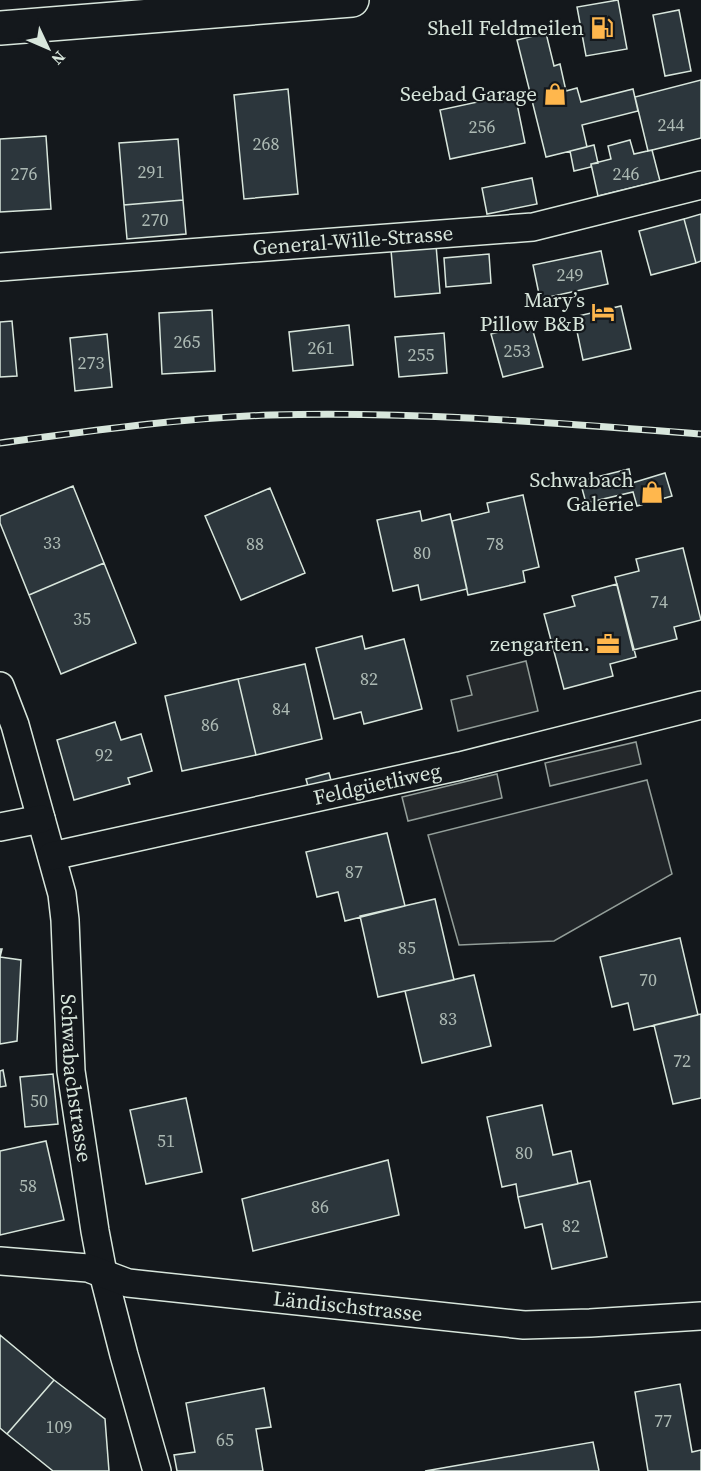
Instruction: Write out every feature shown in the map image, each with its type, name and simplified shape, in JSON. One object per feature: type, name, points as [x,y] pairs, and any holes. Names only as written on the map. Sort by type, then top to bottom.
[{"type":"main road","points":[[0,28],[352,0]]},
{"type":"street","name":"General-Wille-Strasse","points":[[0,267],[533,227],[701,185]]},
{"type":"street","name":"Schwabachstrasse","points":[[0,686],[15,725],[62,894],[71,1071],[95,1231],[124,1355],[157,1471]]},
{"type":"street","name":"Feldgüetliweg","points":[[52,856],[460,766],[701,705]]},
{"type":"street","points":[[0,827],[41,819]]},
{"type":"street","name":"Ländischstrasse","points":[[0,1261],[88,1268],[128,1282],[524,1325],[701,1316]]},
{"type":"shaded area","points":[[526,661],[538,711],[458,731],[451,700],[472,695],[467,676]]},
{"type":"shaded area","points":[[636,742],[641,764],[550,786],[545,763]]},
{"type":"shaded area","points":[[497,774],[502,798],[408,821],[402,797]]},
{"type":"shaded area","points":[[647,780],[672,874],[554,941],[459,945],[428,835]]},
{"type":"building","name":"Shell Feldmeilen","points":[[618,0],[627,49],[586,56],[577,7]]},
{"type":"building","points":[[679,10],[691,71],[665,76],[653,15]]},
{"type":"building","name":"Seebad Garage","points":[[546,33],[554,66],[560,64],[566,91],[577,88],[581,102],[633,89],[638,111],[582,125],[587,147],[546,157],[517,40]]},
{"type":"building","points":[[701,80],[701,138],[648,151],[635,97]]},
{"type":"building","points":[[288,89],[298,194],[244,199],[234,95]]},
{"type":"building","points":[[515,94],[525,143],[450,159],[440,110]]},
{"type":"building","points":[[46,136],[51,209],[0,212],[0,139]]},
{"type":"building","points":[[178,139],[183,200],[124,205],[119,143]]},
{"type":"building","points":[[630,140],[634,154],[652,150],[660,181],[598,196],[591,164],[611,159],[608,146]]},
{"type":"building","points":[[594,145],[598,163],[574,171],[570,151]]},
{"type":"building","points":[[532,178],[537,204],[487,214],[482,188]]},
{"type":"building","points":[[183,200],[186,234],[127,239],[124,205]]},
{"type":"building","points":[[701,214],[701,261],[696,263],[684,219]]},
{"type":"building","points":[[684,219],[696,263],[651,275],[639,231]]},
{"type":"building","points":[[436,245],[440,293],[395,297],[391,250]]},
{"type":"building","points":[[601,251],[608,284],[540,299],[533,265]]},
{"type":"building","points":[[489,254],[491,283],[446,287],[444,258]]},
{"type":"building","points":[[621,306],[631,349],[583,360],[574,317]]},
{"type":"building","points":[[212,310],[215,371],[162,374],[159,313]]},
{"type":"building","points":[[12,321],[17,376],[0,377],[0,322]]},
{"type":"building","points":[[531,324],[543,367],[503,377],[491,334]]},
{"type":"building","points":[[349,325],[353,365],[293,371],[289,332]]},
{"type":"building","points":[[444,333],[447,373],[399,377],[395,337]]},
{"type":"building","points":[[107,334],[112,387],[75,391],[70,338]]},
{"type":"building","points":[[629,469],[632,483],[665,473],[672,496],[637,506],[633,492],[586,503],[580,481]]},
{"type":"building","points":[[73,486],[104,563],[29,595],[0,523],[0,516]]},
{"type":"building","points":[[270,488],[305,573],[241,600],[205,516]]},
{"type":"building","points":[[523,495],[539,567],[523,571],[525,582],[468,595],[452,521],[489,512],[487,503]]},
{"type":"building","points":[[420,511],[422,521],[450,514],[467,589],[421,600],[418,585],[393,591],[377,520]]},
{"type":"building","points":[[683,548],[701,620],[674,627],[677,639],[633,650],[615,577],[639,571],[636,559]]},
{"type":"building","points":[[104,563],[136,643],[61,674],[29,595]]},
{"type":"building","points":[[617,584],[636,657],[610,664],[613,676],[564,689],[544,614],[575,606],[572,596]]},
{"type":"building","points":[[362,636],[365,649],[404,639],[422,709],[364,724],[361,712],[334,719],[316,648]]},
{"type":"building","points":[[305,664],[322,739],[256,755],[238,679]]},
{"type":"building","points":[[238,679],[256,755],[182,771],[165,696]]},
{"type":"building","points":[[115,722],[121,740],[141,734],[152,771],[128,778],[130,784],[74,800],[57,740]]},
{"type":"building","points":[[329,773],[331,780],[308,786],[306,779]]},
{"type":"building","points":[[387,833],[405,906],[345,921],[338,892],[317,897],[306,852]]},
{"type":"building","points":[[435,899],[454,980],[378,997],[360,916]]},
{"type":"building","points":[[680,938],[698,1015],[634,1030],[628,1003],[612,1007],[600,957]]},
{"type":"building","points":[[0,957],[21,960],[17,1041],[0,1044]]},
{"type":"building","points":[[474,975],[491,1046],[422,1063],[405,991]]},
{"type":"building","points":[[701,1014],[701,1098],[673,1104],[654,1025]]},
{"type":"building","points":[[3,1070],[6,1086],[0,1087],[0,1071]]},
{"type":"building","points":[[53,1074],[58,1124],[25,1127],[20,1077]]},
{"type":"building","points":[[186,1098],[202,1172],[146,1184],[130,1110]]},
{"type":"building","points":[[542,1105],[553,1155],[571,1151],[578,1184],[518,1197],[516,1184],[502,1187],[487,1117]]},
{"type":"building","points":[[46,1141],[64,1220],[0,1235],[0,1151]]},
{"type":"building","points":[[388,1160],[399,1215],[253,1251],[242,1199]]},
{"type":"building","points":[[590,1181],[607,1257],[552,1269],[542,1224],[525,1228],[518,1197]]},
{"type":"building","points":[[0,1335],[54,1380],[7,1434],[0,1428]]},
{"type":"building","points":[[54,1380],[105,1419],[109,1471],[53,1471],[7,1434]]},
{"type":"building","points":[[680,1384],[692,1452],[701,1450],[701,1471],[648,1471],[635,1392]]},
{"type":"building","points":[[264,1388],[271,1427],[256,1429],[263,1471],[177,1471],[174,1455],[195,1452],[186,1403]]},
{"type":"building","points":[[593,1442],[599,1471],[425,1471]]},
{"type":"railway","points":[[0,443],[203,419],[325,414],[432,416],[701,434]]},
{"type":"place","name":"Shell Feldmeilen","points":[[602,28]]},
{"type":"place","name":"Seebad Garage","points":[[555,94]]},
{"type":"place","name":"Mary’s Pillow B&B","points":[[603,312]]},
{"type":"place","name":"Schwabach Galerie","points":[[652,492]]},
{"type":"place","name":"zengarten.","points":[[608,644]]}]
